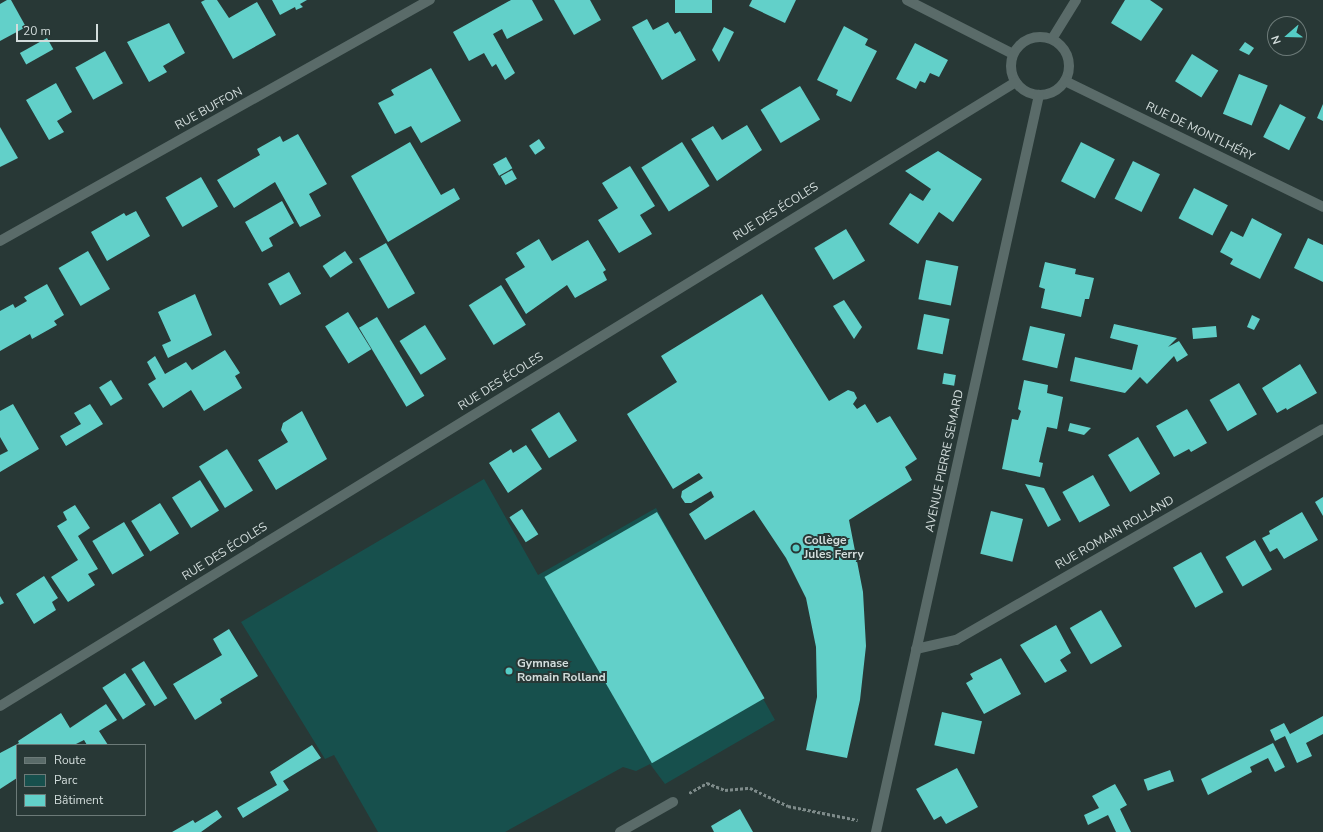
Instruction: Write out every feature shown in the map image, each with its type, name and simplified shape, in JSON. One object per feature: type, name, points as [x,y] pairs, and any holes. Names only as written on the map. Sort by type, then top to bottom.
[{"type":"street","name":"RUE BUFFON","points":[[0,241],[430,0]]},
{"type":"street","points":[[907,0],[1014,54]]},
{"type":"street","points":[[1052,38],[1076,0]]},
{"type":"street","points":[[1041,36],[1052,38],[1062,46],[1069,57],[1069,70],[1065,81],[1049,94],[1039,95],[1022,88],[1016,82],[1012,73],[1014,54],[1020,44],[1030,38],[1041,36]]},
{"type":"street","name":"RUE DE MONTLHÉRY","points":[[1065,81],[1323,206]]},
{"type":"street","name":"RUE DES ÉCOLES","points":[[0,706],[1016,82]]},
{"type":"street","name":"AVENUE PIERRE SEMARD","points":[[877,828],[1039,95]]},
{"type":"street","name":"RUE ROMAIN ROLLAND","points":[[916,649],[956,640],[1323,429]]},
{"type":"street","points":[[620,832],[673,802]]},
{"type":"path","points":[[673,802],[707,783],[724,790],[750,788],[788,806],[877,828]]},
{"type":"green space","name":"Gymnase Romain Rolland","points":[[484,479],[538,575],[656,508],[775,720],[665,784],[650,764],[636,771],[623,767],[505,832],[378,832],[334,755],[325,759],[241,622]]},
{"type":"building","points":[[7,0],[11,0],[26,27],[0,41],[0,4]]},
{"type":"building","points":[[205,0],[217,0],[229,18],[257,2],[276,35],[233,59],[201,2]]},
{"type":"building","points":[[272,0],[307,0],[300,4],[303,7],[296,10],[295,7],[280,15]]},
{"type":"building","points":[[511,0],[532,0],[543,20],[507,39],[502,29],[493,34],[515,73],[505,80],[496,64],[492,67],[484,53],[469,61],[453,32]]},
{"type":"building","points":[[554,0],[590,0],[601,20],[574,35]]},
{"type":"building","points":[[675,0],[712,0],[712,13],[675,13]]},
{"type":"building","points":[[752,0],[796,0],[785,23],[749,6]]},
{"type":"building","points":[[1125,0],[1150,0],[1163,9],[1141,41],[1111,23]]},
{"type":"building","points":[[647,19],[653,30],[668,22],[675,34],[680,31],[696,60],[662,80],[632,27]]},
{"type":"building","points":[[169,23],[185,53],[163,66],[167,72],[149,82],[127,42]]},
{"type":"building","points":[[844,26],[868,39],[865,45],[877,51],[851,102],[836,95],[838,90],[817,80]]},
{"type":"building","points":[[724,27],[734,32],[719,62],[712,50]]},
{"type":"building","points":[[47,38],[53,49],[26,64],[20,53]]},
{"type":"building","points":[[1245,42],[1254,48],[1249,55],[1239,50]]},
{"type":"building","points":[[915,43],[948,60],[939,77],[930,73],[925,83],[920,81],[916,89],[896,79]]},
{"type":"building","points":[[105,51],[123,83],[93,100],[75,67]]},
{"type":"building","points":[[1192,54],[1218,70],[1201,98],[1175,81]]},
{"type":"building","points":[[431,68],[461,121],[421,143],[411,126],[395,134],[378,103],[394,95],[391,90]]},
{"type":"building","points":[[1239,74],[1268,86],[1252,125],[1223,114]]},
{"type":"building","points":[[56,83],[72,112],[57,121],[64,132],[49,140],[26,100]]},
{"type":"building","points":[[800,86],[820,119],[781,143],[761,110]]},
{"type":"building","points":[[1280,104],[1306,117],[1289,150],[1263,137]]},
{"type":"building","points":[[1323,104],[1323,121],[1317,118]]},
{"type":"building","points":[[747,125],[762,150],[717,181],[691,139],[713,126],[722,140]]},
{"type":"building","points":[[0,127],[18,158],[0,167]]},
{"type":"building","points":[[298,134],[327,184],[309,194],[321,216],[300,227],[275,182],[234,208],[217,180],[260,155],[257,149],[280,136],[283,142]]},
{"type":"building","points":[[539,139],[545,148],[535,155],[529,146]]},
{"type":"building","points":[[410,142],[441,195],[454,188],[460,199],[388,242],[351,176]]},
{"type":"building","points":[[682,142],[710,186],[669,212],[641,167]]},
{"type":"building","points":[[1081,142],[1115,159],[1095,198],[1061,181]]},
{"type":"building","points":[[938,151],[982,179],[953,222],[939,212],[918,244],[889,224],[910,193],[923,201],[931,189],[905,171]]},
{"type":"building","points":[[506,157],[512,168],[499,176],[493,164]]},
{"type":"building","points":[[1133,161],[1160,174],[1142,212],[1115,199]]},
{"type":"building","points":[[630,166],[655,206],[640,215],[652,234],[619,253],[598,220],[618,208],[602,183]]},
{"type":"building","points":[[512,170],[517,179],[505,185],[501,176]]},
{"type":"building","points":[[201,177],[218,206],[182,227],[165,198]]},
{"type":"building","points":[[1194,188],[1228,205],[1212,236],[1179,218]]},
{"type":"building","points":[[282,201],[294,223],[269,238],[273,246],[262,252],[245,222]]},
{"type":"building","points":[[136,211],[150,236],[107,261],[91,232],[124,213],[126,216]]},
{"type":"building","points":[[1252,218],[1282,234],[1260,279],[1230,264],[1233,259],[1220,252],[1231,231],[1243,237]]},
{"type":"building","points":[[846,229],[865,261],[833,280],[814,248]]},
{"type":"building","points":[[1308,238],[1323,245],[1323,282],[1294,268]]},
{"type":"building","points":[[539,239],[552,261],[588,240],[606,270],[603,272],[607,280],[575,298],[567,285],[526,314],[505,279],[525,267],[516,253]]},
{"type":"building","points":[[386,243],[415,293],[388,309],[359,258]]},
{"type":"building","points":[[88,251],[110,289],[81,306],[59,268]]},
{"type":"building","points":[[345,251],[353,263],[330,278],[323,266]]},
{"type":"building","points":[[926,260],[958,266],[951,306],[918,299]]},
{"type":"building","points":[[1045,262],[1076,269],[1075,274],[1094,278],[1089,299],[1085,299],[1081,317],[1041,308],[1045,289],[1039,287]]},
{"type":"building","points":[[289,272],[301,294],[280,306],[268,284]]},
{"type":"building","points":[[47,284],[64,315],[54,321],[57,325],[32,339],[30,334],[0,351],[0,311],[13,304],[15,308],[27,301],[24,297]]},
{"type":"building","points":[[501,285],[526,325],[494,345],[469,305]]},
{"type":"building","points":[[195,294],[212,335],[168,358],[162,345],[171,341],[158,312]]},
{"type":"building","points":[[762,294],[829,401],[848,390],[854,392],[857,398],[853,404],[857,409],[865,404],[877,423],[890,416],[917,459],[905,467],[912,480],[849,520],[863,592],[866,646],[860,700],[847,758],[806,750],[817,697],[816,647],[806,598],[786,558],[754,510],[705,540],[689,514],[714,497],[711,491],[691,503],[685,503],[681,497],[682,491],[703,478],[699,473],[673,489],[627,414],[677,382],[661,356]]},
{"type":"building","points":[[844,300],[862,327],[854,339],[833,306]]},
{"type":"building","points":[[348,312],[371,349],[348,364],[325,326]]},
{"type":"building","points":[[924,314],[950,319],[943,354],[917,349]]},
{"type":"building","points":[[1252,315],[1260,319],[1254,330],[1247,327]]},
{"type":"building","points":[[377,317],[424,396],[406,407],[359,328]]},
{"type":"building","points":[[1114,324],[1177,338],[1168,347],[1179,341],[1188,355],[1177,362],[1174,356],[1147,384],[1140,377],[1125,393],[1070,381],[1075,357],[1132,370],[1138,345],[1110,338]]},
{"type":"building","points":[[425,325],[446,359],[421,375],[400,341]]},
{"type":"building","points":[[1030,326],[1065,334],[1057,368],[1022,360]]},
{"type":"building","points":[[1216,326],[1217,337],[1193,339],[1192,328]]},
{"type":"building","points":[[225,350],[240,373],[235,376],[242,388],[204,411],[191,390],[163,408],[148,384],[156,379],[147,362],[155,356],[165,374],[186,362],[192,370]]},
{"type":"building","points":[[1300,364],[1317,393],[1287,410],[1286,408],[1277,413],[1262,388]]},
{"type":"building","points":[[944,373],[956,375],[954,386],[942,384]]},
{"type":"building","points":[[111,380],[123,399],[111,406],[99,387]]},
{"type":"building","points":[[1024,380],[1048,385],[1047,393],[1063,397],[1057,429],[1047,427],[1039,462],[1043,463],[1040,477],[1002,469],[1012,419],[1018,420],[1021,411],[1018,409]]},
{"type":"building","points":[[1239,383],[1257,414],[1228,431],[1210,400]]},
{"type":"building","points":[[13,404],[39,449],[0,472],[0,455],[8,451],[0,437],[0,411]]},
{"type":"building","points":[[90,404],[103,424],[66,446],[60,436],[81,424],[74,413]]},
{"type":"building","points":[[1187,409],[1207,443],[1191,452],[1189,449],[1174,457],[1156,426]]},
{"type":"building","points":[[302,411],[327,459],[276,490],[258,460],[288,442],[281,430],[283,423]]},
{"type":"building","points":[[559,412],[577,441],[549,458],[531,429]]},
{"type":"building","points":[[1070,423],[1091,428],[1084,435],[1068,431]]},
{"type":"building","points":[[1138,437],[1160,474],[1130,492],[1108,455]]},
{"type":"building","points":[[526,445],[542,469],[508,493],[489,463],[511,449],[513,453]]},
{"type":"building","points":[[227,449],[253,491],[225,508],[199,466]]},
{"type":"building","points":[[1093,475],[1110,506],[1079,523],[1062,492]]},
{"type":"building","points":[[200,480],[219,511],[191,528],[172,497]]},
{"type":"building","points":[[1025,484],[1044,488],[1061,520],[1048,527]]},
{"type":"building","points":[[1323,497],[1323,516],[1315,502]]},
{"type":"building","points":[[160,503],[179,534],[150,552],[131,521]]},
{"type":"building","points":[[75,505],[90,528],[78,536],[98,569],[88,574],[95,585],[68,602],[51,577],[78,560],[57,526],[67,520],[63,512]]},
{"type":"building","points":[[522,509],[538,534],[526,542],[509,517]]},
{"type":"building","points":[[991,511],[1023,519],[1012,562],[980,554]]},
{"type":"building","points":[[657,512],[764,698],[652,763],[544,577]]},
{"type":"building","points":[[1302,512],[1318,540],[1284,559],[1277,548],[1270,552],[1262,538],[1270,534],[1269,531]]},
{"type":"building","points":[[124,522],[144,555],[112,574],[92,541]]},
{"type":"building","points":[[1255,540],[1272,569],[1243,586],[1226,557]]},
{"type":"building","points":[[1201,552],[1223,592],[1195,608],[1173,568]]},
{"type":"building","points":[[44,576],[58,598],[52,602],[56,610],[34,624],[16,594]]},
{"type":"building","points":[[0,596],[4,603],[0,605]]},
{"type":"building","points":[[1101,610],[1122,646],[1091,664],[1070,628]]},
{"type":"building","points":[[1056,625],[1071,653],[1060,660],[1067,671],[1045,683],[1020,645]]},
{"type":"building","points":[[229,629],[258,676],[220,699],[222,703],[195,720],[173,684],[222,655],[213,639]]},
{"type":"building","points":[[1001,658],[1021,694],[984,714],[966,683],[973,679],[970,674]]},
{"type":"building","points":[[144,661],[167,698],[155,706],[131,669]]},
{"type":"building","points":[[125,673],[146,705],[123,720],[102,688]]},
{"type":"building","points":[[106,704],[117,720],[99,731],[107,744],[86,744],[84,740],[76,744],[17,744],[19,743],[18,741],[61,713],[70,728]]},
{"type":"building","points":[[942,712],[982,721],[974,754],[934,745]]},
{"type":"building","points":[[1323,716],[1323,734],[1306,743],[1312,756],[1297,763],[1285,736],[1275,741],[1270,730],[1284,723],[1290,734]]},
{"type":"building","points":[[1273,743],[1285,767],[1275,772],[1268,758],[1250,767],[1252,772],[1208,795],[1201,779]]},
{"type":"building","points":[[16,745],[16,779],[0,789],[0,753]]},
{"type":"building","points":[[312,745],[321,758],[283,781],[289,790],[243,818],[237,808],[277,785],[270,772]]},
{"type":"building","points":[[957,768],[978,807],[946,824],[941,816],[934,820],[916,789]]},
{"type":"building","points":[[1170,770],[1174,781],[1148,791],[1144,780]]},
{"type":"building","points":[[1115,784],[1127,805],[1120,809],[1131,832],[1116,832],[1108,815],[1088,825],[1084,815],[1099,808],[1092,796]]},
{"type":"building","points":[[740,809],[753,832],[714,832],[711,826]]},
{"type":"building","points":[[217,810],[222,817],[201,832],[172,832],[193,820],[195,823]]},
{"type":"place","name":"Collège Jules Ferry","points":[[796,548]]},
{"type":"place","name":"Gymnase Romain Rolland","points":[[509,671]]}]
